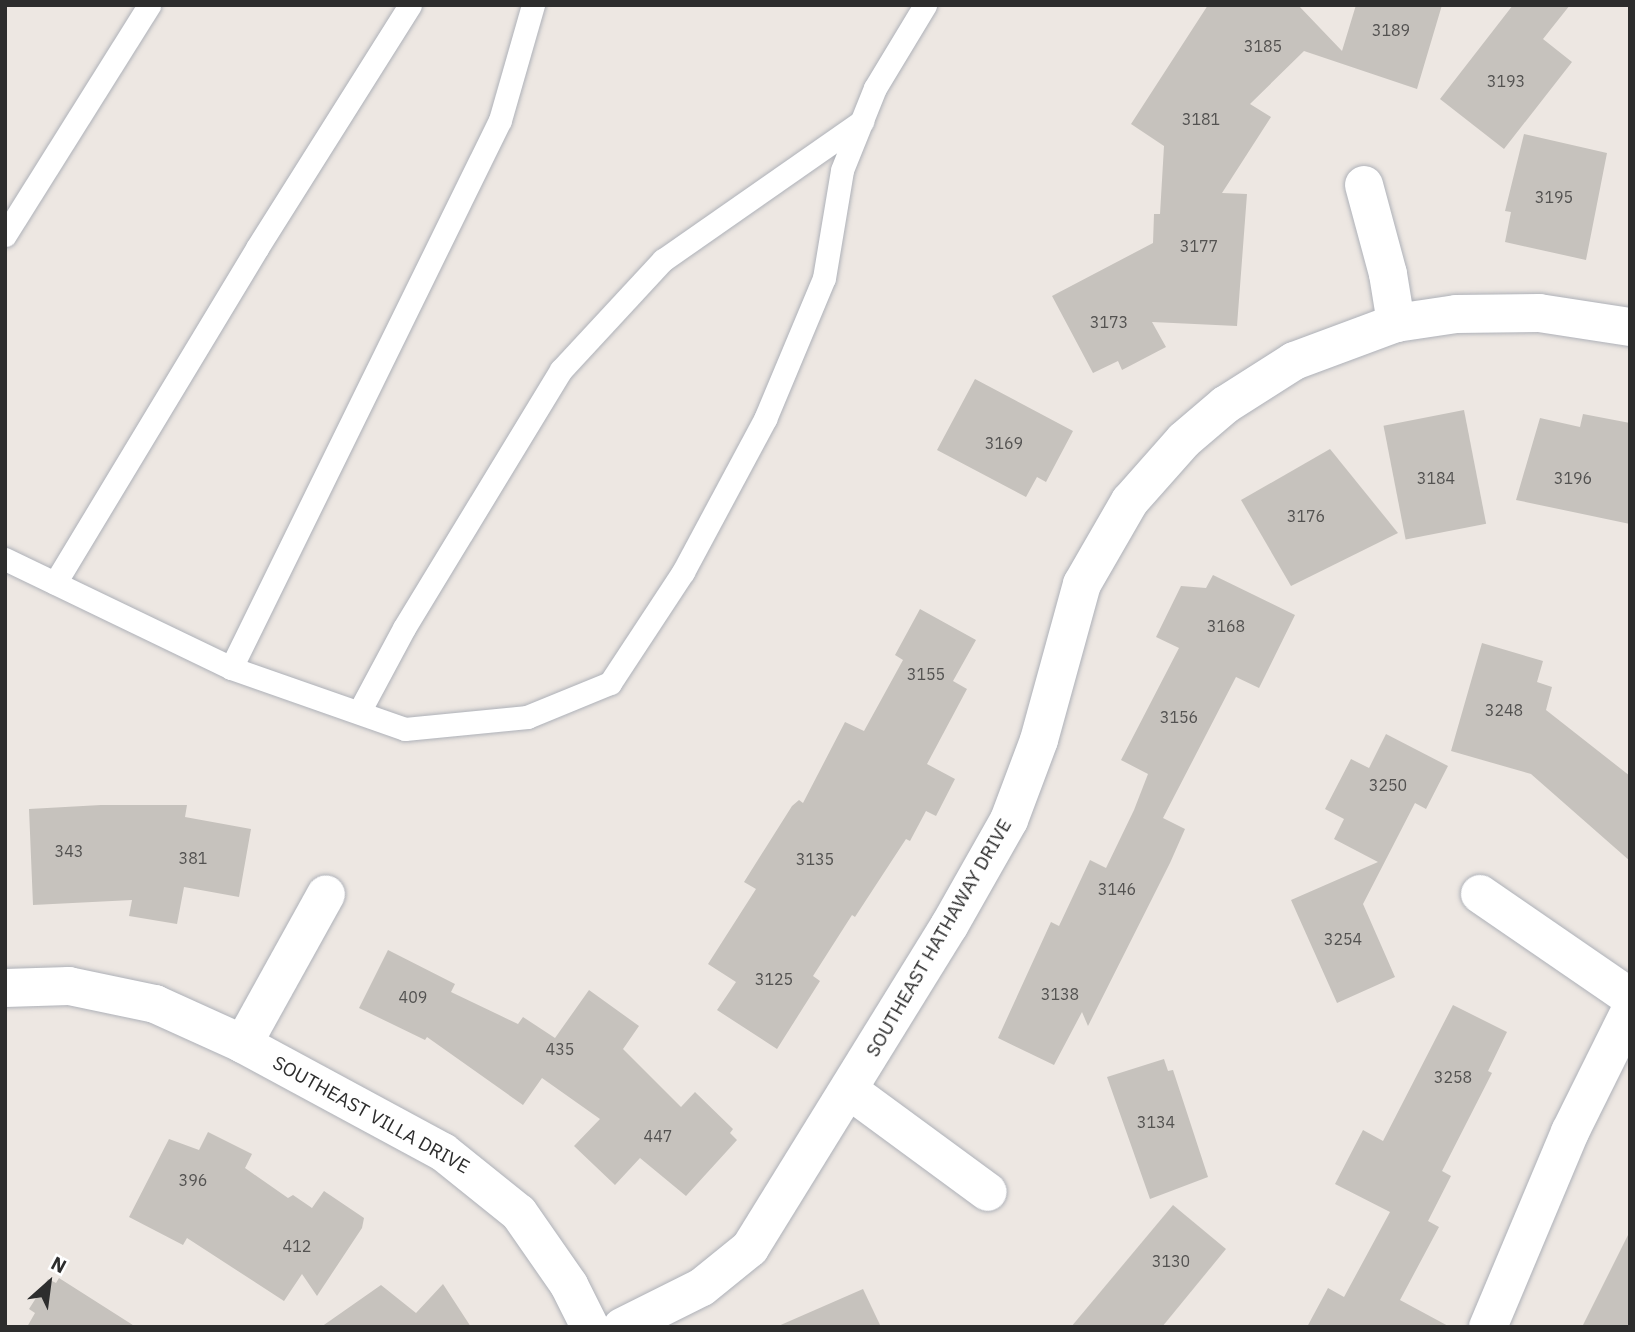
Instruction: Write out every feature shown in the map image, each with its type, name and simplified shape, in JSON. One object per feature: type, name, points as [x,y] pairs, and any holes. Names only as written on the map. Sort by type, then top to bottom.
[{"type":"street","points":[[1364,185],[1388,274],[1396,323]]},
{"type":"street","name":"SOUTHEAST HATHAWAY DRIVE","points":[[622,1327],[702,1287],[750,1248],[849,1090],[1009,820],[1039,740],[1082,584],[1129,501],[1184,440],[1225,405],[1294,362],[1396,323],[1456,314],[1539,313],[1630,327]]},
{"type":"street","points":[[243,1044],[326,894]]},
{"type":"street","points":[[1480,894],[1630,997]]},
{"type":"street","name":"SOUTHEAST VILLA DRIVE","points":[[5,988],[69,986],[113,991],[155,1004],[243,1044],[443,1152],[483,1180],[519,1213],[569,1285],[590,1327]]},
{"type":"street","points":[[1488,1327],[1570,1132],[1630,1011]]},
{"type":"street","points":[[849,1090],[988,1192]]},
{"type":"lane","points":[[5,234],[149,5]]},
{"type":"lane","points":[[55,583],[257,248],[410,5]]},
{"type":"lane","points":[[231,667],[500,120],[525,47],[533,5]]},
{"type":"lane","points":[[5,559],[231,667],[405,729],[527,716],[610,683],[683,572],[765,419],[824,278],[842,170],[876,88],[925,5]]},
{"type":"lane","points":[[359,712],[404,628],[561,370],[663,260],[862,121]]},
{"type":"building","points":[[1208,5],[1298,5],[1342,51],[1356,5],[1442,5],[1417,89],[1304,51],[1250,104],[1271,117],[1222,193],[1247,194],[1237,326],[1152,322],[1166,347],[1122,370],[1118,361],[1093,373],[1052,296],[1153,243],[1154,214],[1160,214],[1164,146],[1131,124]]},
{"type":"building","points":[[1513,5],[1570,5],[1543,39],[1572,62],[1504,149],[1440,99]]},
{"type":"building","points":[[1524,134],[1607,153],[1586,260],[1505,242],[1511,212],[1505,211]]},
{"type":"building","points":[[975,379],[1073,431],[1046,482],[1037,477],[1026,497],[937,450]]},
{"type":"building","points":[[1464,410],[1486,524],[1406,540],[1384,426]]},
{"type":"building","points":[[1583,414],[1630,423],[1630,524],[1516,500],[1540,418],[1580,427]]},
{"type":"building","points":[[1330,449],[1398,533],[1291,586],[1241,500]]},
{"type":"building","points":[[1213,575],[1295,615],[1259,688],[1236,677],[1163,818],[1185,829],[1170,863],[1088,1026],[1082,1012],[1054,1065],[998,1038],[1051,922],[1059,926],[1090,860],[1106,868],[1134,810],[1148,774],[1121,760],[1179,648],[1156,637],[1181,586],[1206,588]]},
{"type":"building","points":[[920,609],[976,640],[953,681],[967,689],[927,764],[955,779],[936,816],[926,811],[910,841],[906,839],[855,917],[852,915],[813,976],[820,981],[777,1049],[717,1010],[736,982],[708,964],[756,889],[744,882],[792,806],[799,800],[803,803],[845,722],[864,731],[903,660],[895,655]]},
{"type":"building","points":[[1482,643],[1543,661],[1537,682],[1552,687],[1546,710],[1630,776],[1630,861],[1531,774],[1451,751]]},
{"type":"building","points":[[1386,734],[1448,766],[1426,809],[1415,803],[1363,904],[1395,977],[1337,1003],[1291,900],[1378,862],[1334,839],[1344,819],[1325,809],[1351,759],[1369,768]]},
{"type":"building","points":[[101,805],[187,805],[185,817],[251,829],[239,897],[184,887],[177,924],[129,916],[132,900],[33,905],[29,809]]},
{"type":"building","points":[[388,950],[455,984],[451,992],[518,1024],[523,1017],[555,1038],[589,990],[639,1026],[623,1049],[681,1107],[695,1092],[733,1129],[730,1133],[737,1140],[686,1196],[640,1158],[615,1185],[574,1146],[600,1119],[542,1078],[523,1105],[427,1037],[425,1040],[359,1008]]},
{"type":"building","points":[[1453,1005],[1507,1032],[1488,1071],[1492,1073],[1442,1171],[1451,1176],[1428,1221],[1439,1227],[1400,1300],[1450,1327],[1307,1327],[1328,1288],[1344,1297],[1390,1212],[1335,1184],[1363,1130],[1383,1141]]},
{"type":"building","points":[[1164,1059],[1168,1071],[1173,1070],[1208,1177],[1150,1199],[1107,1077]]},
{"type":"building","points":[[208,1132],[252,1154],[245,1168],[288,1198],[293,1195],[312,1208],[324,1191],[364,1218],[362,1228],[317,1296],[302,1274],[284,1301],[187,1238],[183,1245],[129,1217],[169,1139],[199,1150]]},
{"type":"building","points":[[1173,1205],[1226,1249],[1162,1327],[1071,1327]]},
{"type":"building","points":[[1630,1231],[1630,1327],[1582,1327]]},
{"type":"building","points":[[59,1278],[136,1327],[27,1327],[35,1313],[29,1309],[48,1279],[56,1283]]},
{"type":"building","points":[[443,1284],[471,1327],[321,1327],[381,1285],[416,1313]]},
{"type":"building","points":[[863,1289],[881,1327],[776,1327]]}]
